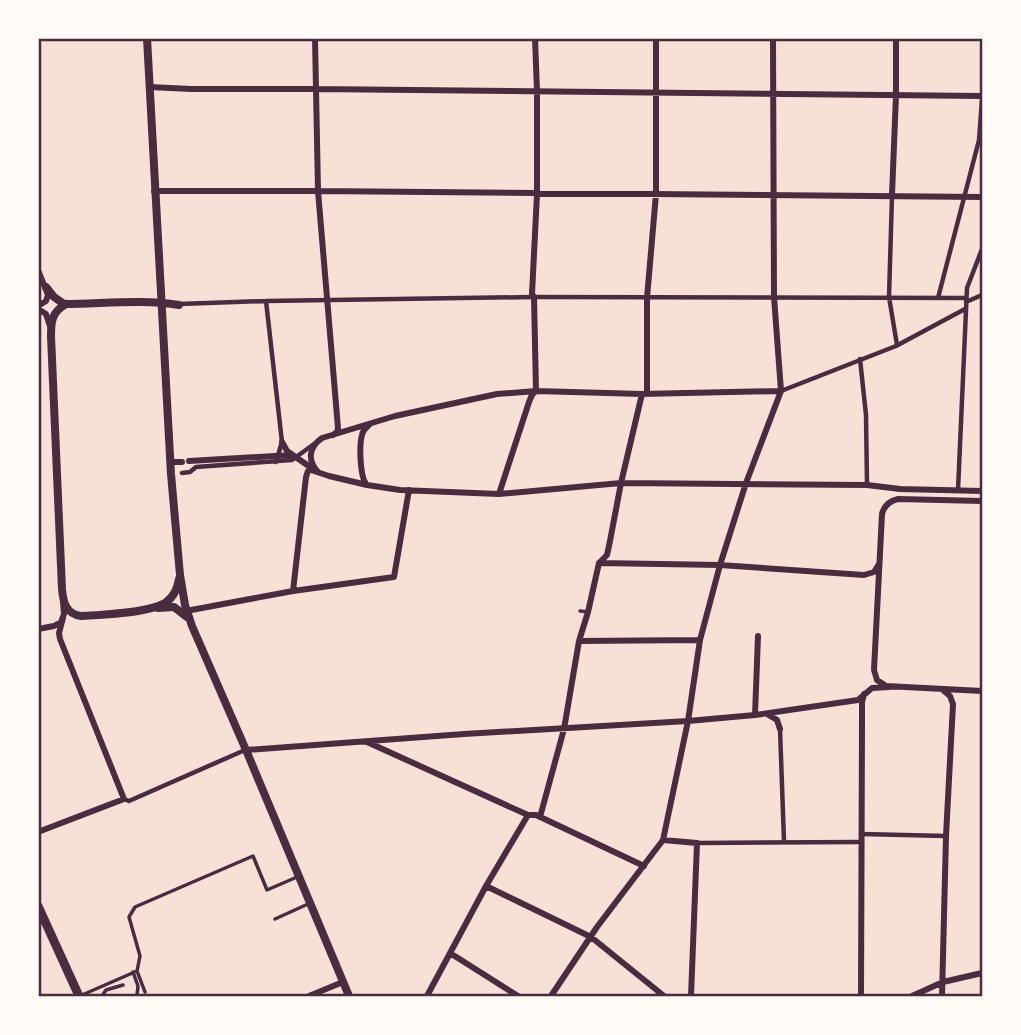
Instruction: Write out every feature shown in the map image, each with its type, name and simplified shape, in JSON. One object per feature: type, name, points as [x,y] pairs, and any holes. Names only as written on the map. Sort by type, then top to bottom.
[{"type":"main road","points":[[38,905],[79,996]]},
{"type":"street","points":[[147,38],[154,191],[179,569],[179,582],[174,594],[163,603],[148,609]]},
{"type":"street","points":[[182,473],[190,472],[196,467],[294,457],[322,438],[335,435],[338,428],[318,191],[315,38]]},
{"type":"street","points":[[499,494],[532,395],[536,391],[532,294],[537,194],[535,38]]},
{"type":"street","points":[[540,817],[565,729],[579,641],[599,563],[607,555],[621,483],[644,394],[647,298],[656,194],[656,38]]},
{"type":"street","points":[[551,996],[663,840],[688,721],[700,640],[746,483],[781,391],[774,297],[773,38]]},
{"type":"street","points":[[896,38],[889,297],[896,346]]},
{"type":"street","points":[[149,87],[982,98],[979,140],[938,298]]},
{"type":"street","points":[[154,191],[982,197]]},
{"type":"street","points":[[958,490],[967,288],[982,249]]},
{"type":"street","points":[[38,270],[48,297],[38,307],[47,316],[51,336]]},
{"type":"street","points":[[141,302],[156,293],[160,281]]},
{"type":"street","points":[[46,287],[58,300],[66,304],[534,297],[889,297],[966,300],[982,295]]},
{"type":"street","points":[[267,301],[282,442],[285,450],[311,470],[321,474],[367,485],[409,490],[499,494],[621,483],[867,485],[900,489],[982,491]]},
{"type":"street","points":[[66,304],[52,316],[51,336],[63,618],[59,633],[124,799]]},
{"type":"street","points":[[328,437],[394,416],[497,394],[536,391],[644,394],[781,391],[896,346],[965,309]]},
{"type":"street","points":[[860,359],[866,415],[867,485]]},
{"type":"street","points":[[367,485],[362,477],[361,436],[366,428],[376,422]]},
{"type":"street","points":[[277,459],[282,442]]},
{"type":"street","points":[[316,442],[311,461],[321,474]]},
{"type":"street","points":[[294,457],[321,474]]},
{"type":"street","points":[[171,462],[277,459]]},
{"type":"street","points":[[50,467],[54,470],[58,491]]},
{"type":"street","points":[[293,592],[305,481],[311,470]]},
{"type":"street","points":[[186,611],[394,577],[409,490]]},
{"type":"street","points":[[889,687],[879,682],[874,672],[883,512],[886,505],[899,499],[982,501]]},
{"type":"street","points":[[599,563],[720,565],[864,575],[874,571],[880,561]]},
{"type":"street","points":[[179,569],[186,611],[349,996]]},
{"type":"street","points":[[62,589],[67,608],[78,616],[174,607],[191,623]]},
{"type":"street","points":[[38,629],[60,623],[63,618]]},
{"type":"street","points":[[755,715],[758,636]]},
{"type":"street","points":[[579,641],[700,640]]},
{"type":"street","points":[[38,832],[124,799],[129,800],[246,750],[765,714],[856,700],[863,698],[874,687],[982,691]]},
{"type":"street","points":[[939,689],[950,696],[953,707],[942,996]]},
{"type":"street","points":[[861,996],[863,698]]},
{"type":"street","points":[[765,714],[775,718],[780,729],[784,841]]},
{"type":"street","points":[[366,741],[644,866]]},
{"type":"street","points":[[428,996],[486,886],[528,815]]},
{"type":"street","points":[[663,840],[754,843],[946,836]]},
{"type":"street","points":[[691,996],[696,843]]},
{"type":"street","points":[[486,886],[591,937],[664,996]]},
{"type":"street","points":[[450,953],[518,996]]},
{"type":"street","points":[[912,996],[943,982],[982,973]]},
{"type":"street","points":[[309,996],[343,982]]},
{"type":"lane","points":[[580,611],[588,612]]},
{"type":"lane","points":[[137,995],[135,972],[140,956],[130,917],[135,907],[253,856],[267,890],[299,877]]},
{"type":"lane","points":[[275,919],[310,904]]},
{"type":"lane","points":[[79,996],[135,972]]},
{"type":"lane","points":[[135,972],[145,992]]},
{"type":"lane","points":[[102,996],[106,989],[122,985]]}]
